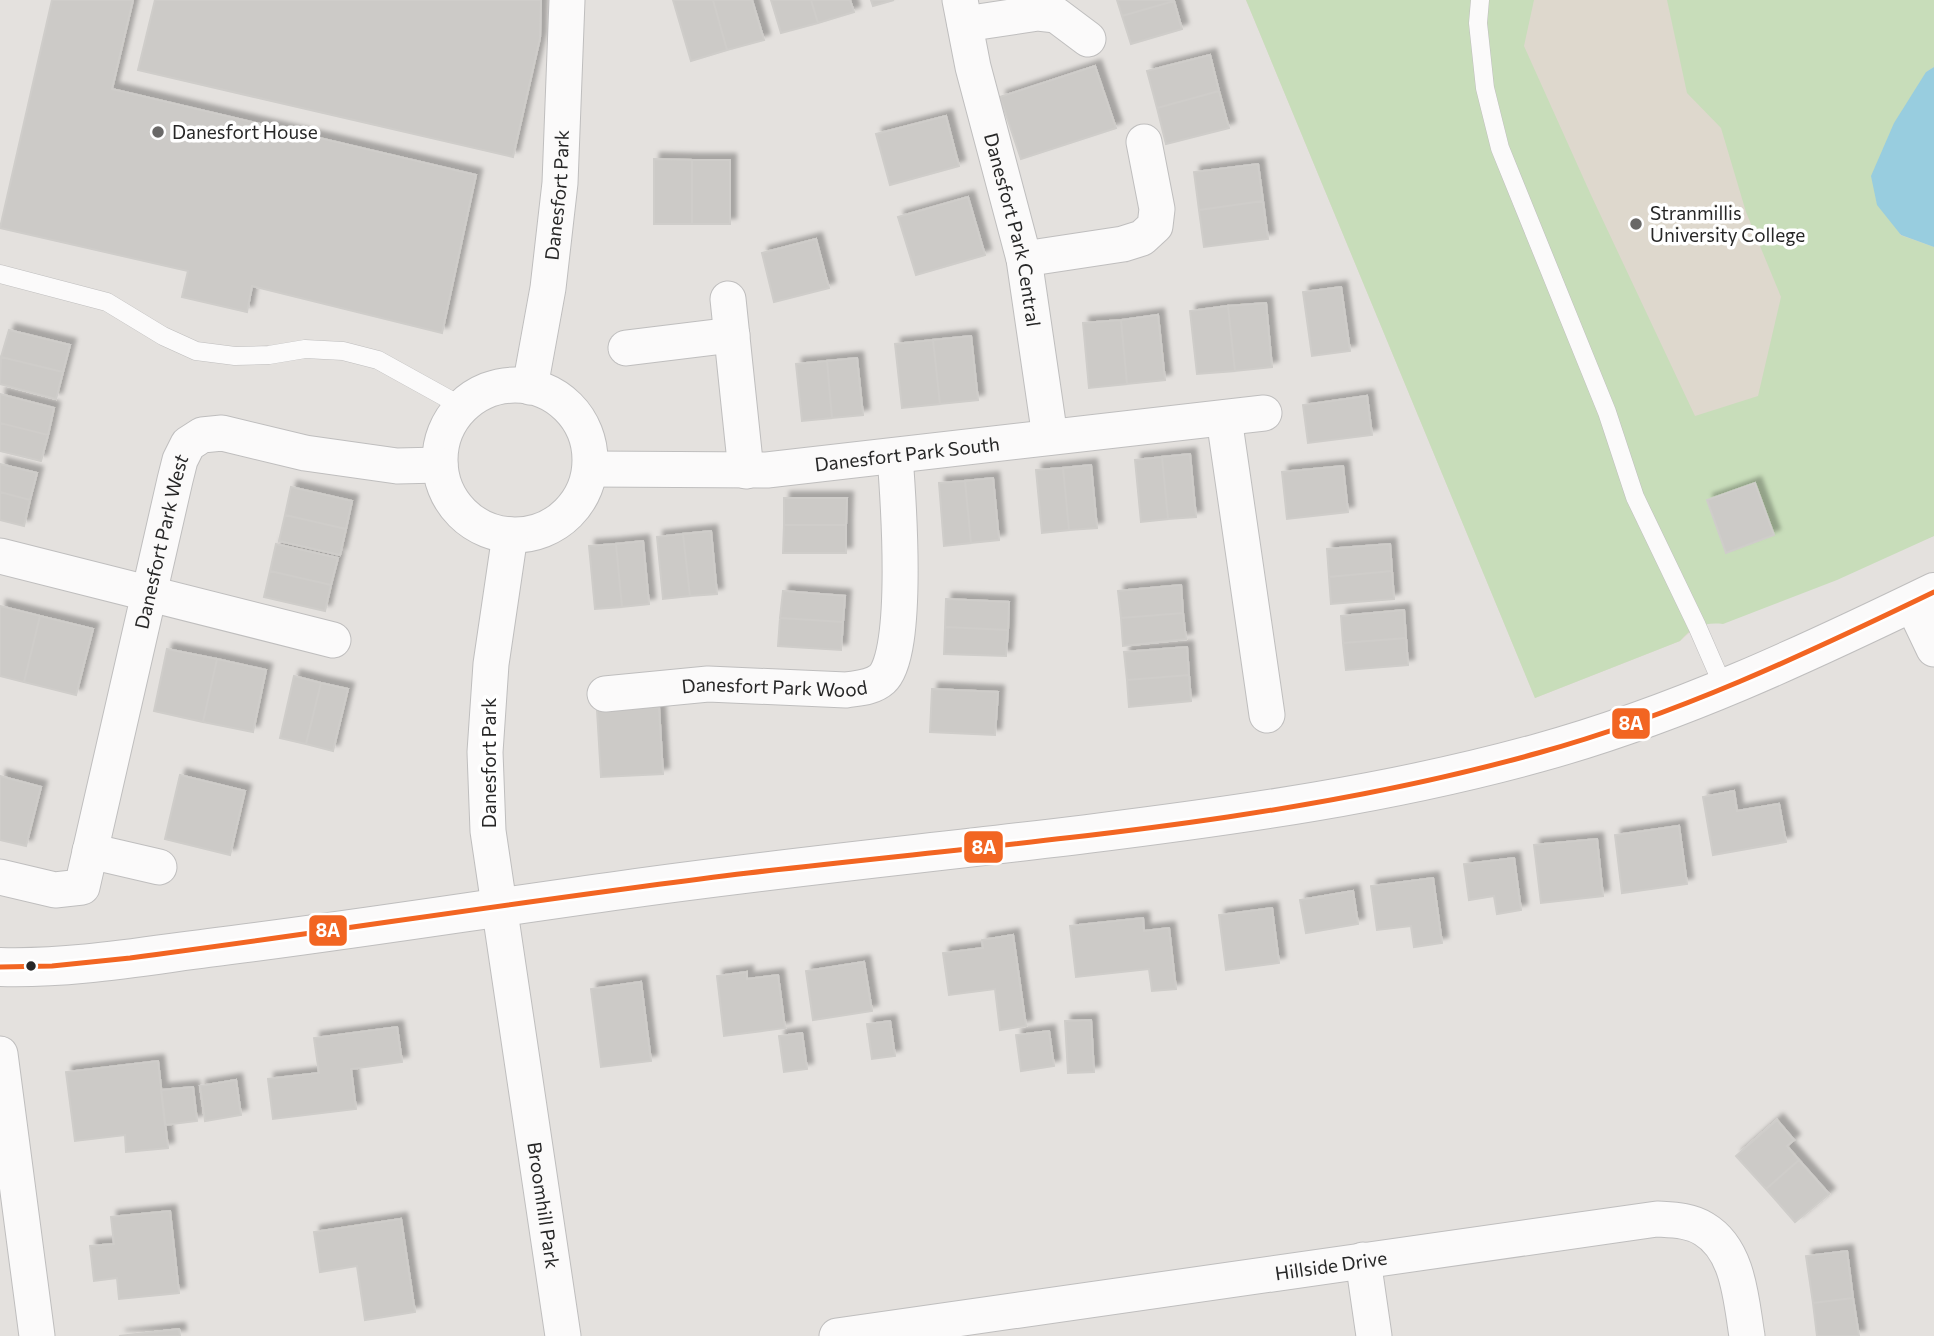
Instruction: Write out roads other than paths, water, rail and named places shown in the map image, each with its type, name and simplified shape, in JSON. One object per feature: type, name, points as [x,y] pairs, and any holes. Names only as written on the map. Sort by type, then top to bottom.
[{"type":"street","name":"Danesfort Park","points":[[530,387],[548,288],[561,183],[567,0]]},
{"type":"street","name":"Danesfort Park Central","points":[[1050,437],[1024,259],[972,67],[963,12],[1056,15],[1088,39]]},
{"type":"street","points":[[1024,259],[1123,244],[1142,238],[1155,226],[1157,209],[1144,142]]},
{"type":"street","points":[[728,299],[746,471]]},
{"type":"street","points":[[626,348],[732,335]]},
{"type":"street","points":[[512,385],[552,394],[569,408],[582,425],[590,447],[590,469],[584,491],[572,511],[554,525],[533,534],[510,536],[489,531],[470,520],[455,505],[445,486],[440,465],[442,444],[450,424],[463,407],[494,388],[512,385]]},
{"type":"street","name":"Danesfort Park South","points":[[590,469],[746,471],[1264,413]]},
{"type":"street","points":[[1224,418],[1267,715]]},
{"type":"street","name":"Danesfort Park West","points":[[0,877],[55,890],[82,887],[180,460],[188,444],[202,435],[222,433],[305,453],[397,466],[440,465]]},
{"type":"street","name":"Danesfort Park Wood","points":[[605,694],[708,684],[846,690],[867,687],[883,679],[890,665],[896,640],[901,529],[895,456]]},
{"type":"street","name":"Danesfort Park","points":[[498,908],[488,831],[485,752],[491,664],[510,536]]},
{"type":"street","points":[[0,556],[333,640]]},
{"type":"street","points":[[0,967],[45,968],[247,943],[628,889],[1176,823],[1320,802],[1431,780],[1541,752],[1672,709],[1771,669],[1923,597],[1934,649]]},
{"type":"street","points":[[90,851],[159,867]]},
{"type":"street","name":"Broomhill Park","points":[[498,908],[563,1336]]},
{"type":"street","points":[[0,1054],[37,1336]]},
{"type":"street","name":"Hillside Drive","points":[[837,1336],[994,1326],[1363,1260],[1657,1219],[1683,1220],[1705,1229],[1725,1250],[1736,1273],[1747,1336]]},
{"type":"street","points":[[1363,1260],[1374,1336]]},
{"type":"lane","points":[[1480,0],[1478,23],[1485,88],[1500,148],[1607,411],[1635,497],[1724,688]]},
{"type":"lane","points":[[0,274],[107,302],[163,336],[196,351],[235,356],[269,355],[305,349],[343,351],[378,360],[463,407]]},
{"type":"water","points":[[1934,67],[1934,247],[1901,235],[1877,205],[1871,176],[1894,123],[1926,72]]},
{"type":"place","name":"Danesfort House","points":[[158,132]]},
{"type":"place","name":"Stranmillis University College","points":[[1636,224]]}]
